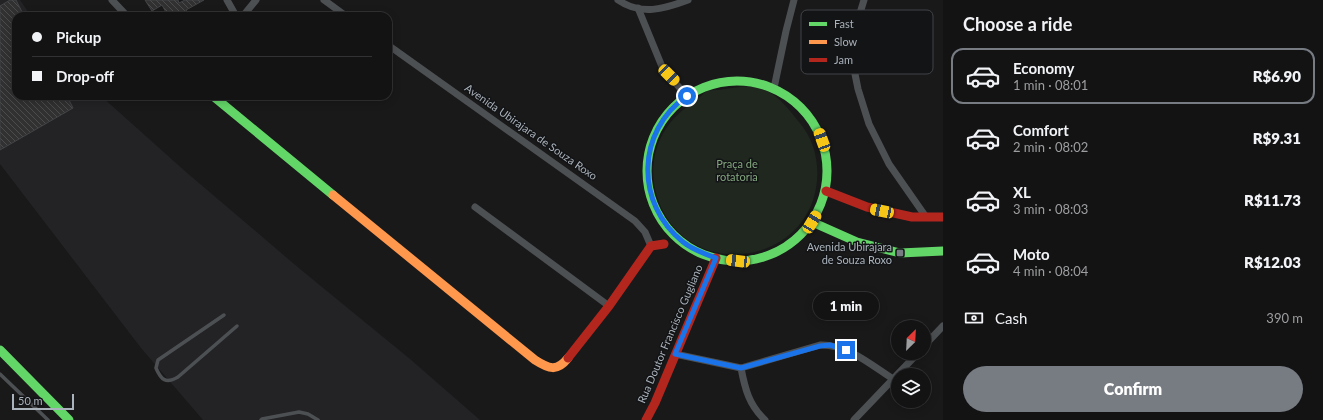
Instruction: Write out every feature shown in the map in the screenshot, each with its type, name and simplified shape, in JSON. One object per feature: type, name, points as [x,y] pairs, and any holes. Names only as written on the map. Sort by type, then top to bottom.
[{"type":"main road","points":[[738,80],[756,82],[774,88],[792,99],[802,108],[818,130],[825,150],[828,170],[826,191],[822,202],[812,222],[797,238],[779,251],[759,258],[738,261],[716,258],[699,252],[683,242],[667,226],[655,207],[648,185],[647,162],[652,140],[663,120],[678,102],[708,85],[738,80]]},
{"type":"main road","points":[[218,100],[535,360],[546,366],[556,368],[565,362],[651,246],[664,244]]},
{"type":"main road","points":[[826,191],[867,208],[912,218],[943,216]]},
{"type":"main road","points":[[812,222],[857,242],[900,253],[943,251]]},
{"type":"main road","name":"Rua Doutor Francisco Gugliano","points":[[646,420],[716,258]]},
{"type":"main road","points":[[0,350],[69,420]]},
{"type":"street","points":[[112,0],[123,12]]},
{"type":"street","points":[[227,0],[234,12]]},
{"type":"street","points":[[246,12],[256,0]]},
{"type":"street","points":[[324,0],[340,12]]},
{"type":"street","points":[[618,0],[624,4],[648,10],[667,8],[688,0]]},
{"type":"street","points":[[774,88],[794,0]]},
{"type":"street","points":[[861,10],[864,0]]},
{"type":"street","points":[[638,8],[663,69],[687,96]]},
{"type":"street","name":"Avenida Ubirajara de Souza Roxo","points":[[392,49],[635,221],[645,232],[651,246]]},
{"type":"street","points":[[855,74],[869,124],[889,164],[926,217]]},
{"type":"street","points":[[475,207],[608,306]]},
{"type":"street","points":[[931,339],[943,326]]},
{"type":"street","points":[[675,354],[741,368],[820,346],[830,345],[846,350],[891,378]]},
{"type":"street","points":[[904,368],[911,360]]},
{"type":"street","points":[[741,368],[750,402],[765,420]]},
{"type":"street","points":[[854,420],[891,381]]},
{"type":"lane","points":[[224,315],[158,360],[156,368],[162,377],[166,380],[172,381],[178,377],[237,326]]},
{"type":"lane","points":[[0,374],[48,420]]},
{"type":"lane","points":[[261,420],[298,412],[308,414],[318,420]]},
{"type":"shaded area","points":[[0,0],[20,0],[28,12],[12,12],[12,100],[105,100],[186,172],[300,269],[410,359],[480,420],[203,420],[141,348],[0,164]]},
{"type":"green space","name":"Praça de rotatoria","points":[[749,86],[765,90],[776,97],[804,128],[816,157],[817,181],[809,209],[794,231],[773,245],[749,253],[723,254],[699,246],[677,231],[661,207],[656,192],[653,177],[654,162],[657,147],[663,134],[672,121],[683,110],[707,91]]},
{"type":"building","points":[[10,0],[16,0],[22,12],[12,12],[12,100],[69,100],[73,108],[0,150],[0,6]]},
{"type":"building","points":[[145,0],[178,0],[179,3],[185,0],[204,0],[186,10],[187,12],[166,12],[162,5],[152,11]]},
{"type":"traffic: fast","points":[[737,81],[755,83],[771,88],[787,96],[801,107],[812,121],[820,137],[825,153],[827,171],[825,189],[820,205],[812,221],[801,235],[787,246],[771,254],[755,259],[737,261],[719,259],[703,254],[687,246],[673,235],[662,221],[654,205],[649,189],[647,171],[649,153],[654,137],[662,121],[673,107],[687,96],[703,88],[719,83],[737,81]]},
{"type":"traffic: fast","points":[[218,100],[333,195]]},
{"type":"traffic: fast","points":[[812,222],[857,242],[900,253],[943,251]]},
{"type":"traffic: fast","points":[[0,350],[69,420]]},
{"type":"traffic: slow","points":[[333,195],[535,360],[553,368],[560,365],[568,358]]},
{"type":"traffic: jam","points":[[826,191],[867,207],[912,217],[943,217]]},
{"type":"traffic: jam","points":[[568,358],[609,306],[651,246],[664,244]]},
{"type":"traffic: jam","points":[[646,420],[655,403],[716,258]]},
{"type":"place","name":"Avenida Ubirajara de Souza Roxo","points":[[900,253]]},
{"type":"route","points":[[687,96],[678,102],[663,120],[652,140],[647,162],[648,185],[655,207],[667,226],[683,242],[699,252],[716,258],[675,354],[741,368],[820,346],[830,345],[846,350]]}]
